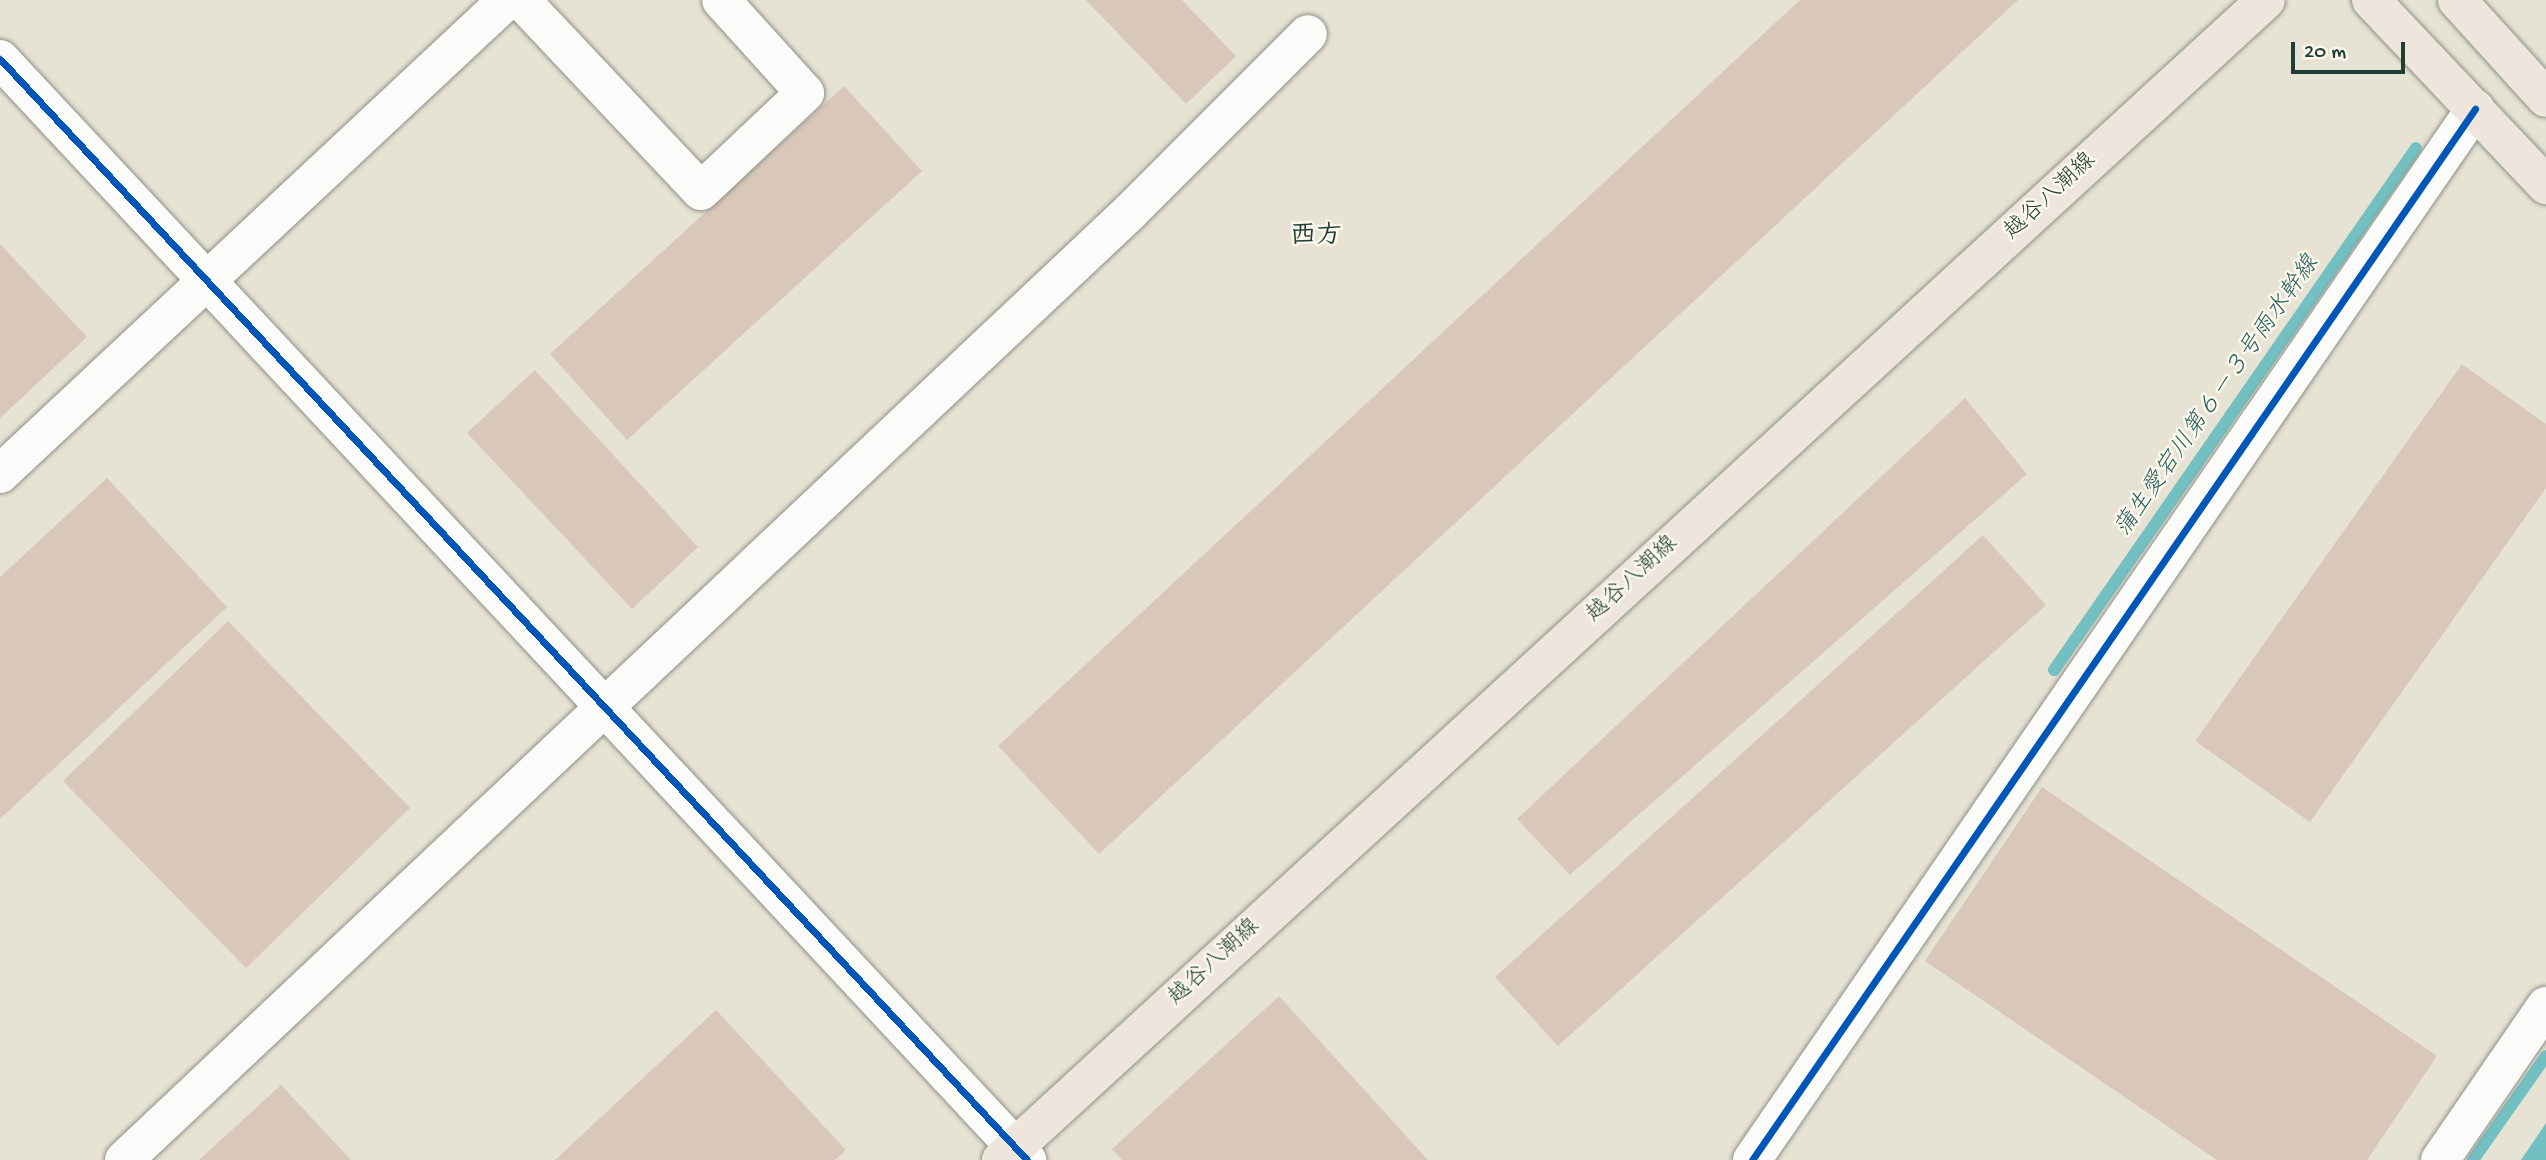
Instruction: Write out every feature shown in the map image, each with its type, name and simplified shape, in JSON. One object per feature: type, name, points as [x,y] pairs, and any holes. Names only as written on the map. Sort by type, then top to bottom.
[{"type":"main road","name":"越谷八潮線","points":[[1014,1156],[2266,0]]},
{"type":"main road","points":[[2371,0],[2546,185]]},
{"type":"main road","points":[[2457,0],[2546,98]]},
{"type":"street","points":[[0,474],[507,0]]},
{"type":"street","points":[[521,0],[701,191],[805,93],[721,0]]},
{"type":"street","points":[[124,1160],[1131,211],[1308,34]]},
{"type":"street","points":[[0,59],[605,709],[1014,1156]]},
{"type":"street","points":[[1752,1160],[2475,109]]},
{"type":"street","points":[[2440,1160],[2546,1006]]},
{"type":"water","points":[[2546,1123],[2546,1160],[2521,1160]]},
{"type":"building","points":[[1086,0],[1182,0],[1236,56],[1186,104]]},
{"type":"building","points":[[1800,0],[2018,0],[1099,854],[998,746]]},
{"type":"building","points":[[844,86],[922,171],[627,440],[550,354]]},
{"type":"building","points":[[0,244],[87,337],[0,418]]},
{"type":"building","points":[[2462,364],[2546,424],[2546,488],[2310,822],[2195,741]]},
{"type":"building","points":[[535,370],[698,547],[632,609],[467,433]]},
{"type":"building","points":[[1965,398],[2027,474],[1570,875],[1517,819]]},
{"type":"building","points":[[107,478],[227,607],[0,819],[0,577]]},
{"type":"building","points":[[1983,535],[2046,605],[1558,1046],[1495,977]]},
{"type":"building","points":[[228,621],[410,808],[246,968],[63,781]]},
{"type":"building","points":[[2042,787],[2437,1056],[2367,1160],[2217,1160],[1925,961]]},
{"type":"building","points":[[1279,996],[1428,1160],[1122,1160],[1112,1149]]},
{"type":"building","points":[[716,1010],[846,1150],[835,1160],[555,1160]]},
{"type":"building","points":[[281,1085],[351,1160],[199,1160]]},
{"type":"waterway","name":"蒲生愛宕川第６ー３号雨水幹線","points":[[2054,670],[2416,148]]},
{"type":"waterway","points":[[2473,1160],[2546,1056]]},
{"type":"cycle path","points":[[0,59],[1027,1160]]},
{"type":"cycle path","points":[[1752,1160],[2475,109]]},
{"type":"district","name":"西方","points":[[1316,238]]}]
